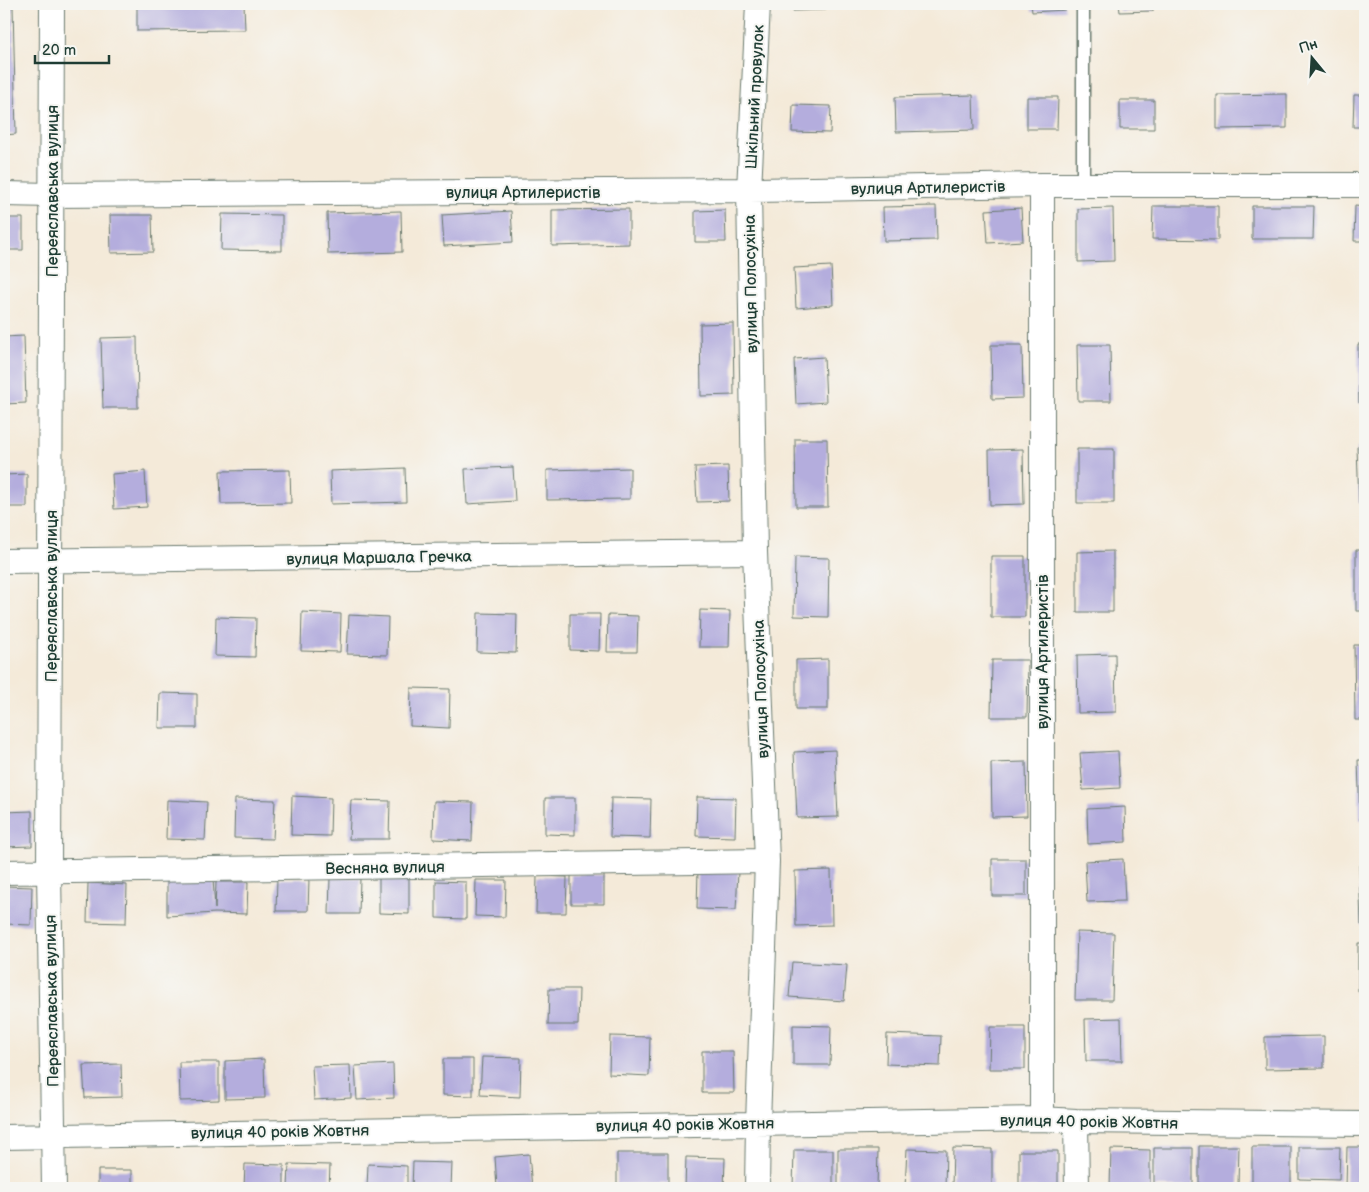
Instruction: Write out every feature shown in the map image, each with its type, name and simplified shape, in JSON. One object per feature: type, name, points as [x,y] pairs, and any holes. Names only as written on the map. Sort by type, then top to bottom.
[{"type":"street","name":"Переяславська вулиця","points":[[52,4],[49,872],[54,1188]]},
{"type":"street","name":"Шкільний провулок","points":[[749,190],[758,4]]},
{"type":"street","name":"вулиця Артилеристів","points":[[4,194],[749,190],[1042,185],[1365,185]]},
{"type":"street","name":"вулиця Артилеристів","points":[[1042,185],[1042,1119]]},
{"type":"street","name":"вулиця Полосухіна","points":[[749,190],[755,552],[767,861],[757,1188]]},
{"type":"street","name":"вулиця Маршала Гречка","points":[[4,561],[755,552]]},
{"type":"street","name":"Весняна вулиця","points":[[4,872],[767,861]]},
{"type":"street","name":"вулиця 40 років Жовтня","points":[[4,1137],[1042,1119],[1365,1124]]},
{"type":"street","points":[[1076,1121],[1078,1188]]},
{"type":"lane","points":[[1083,4],[1083,185]]},
{"type":"building","points":[[137,4],[244,4],[245,30],[137,31]]},
{"type":"building","points":[[793,4],[826,4],[826,10],[793,11]]},
{"type":"building","points":[[1031,4],[1064,4],[1065,10],[1032,12]]},
{"type":"building","points":[[1119,4],[1153,4],[1153,11],[1120,12]]},
{"type":"building","points":[[1360,4],[1365,4],[1365,9],[1360,10]]},
{"type":"building","points":[[4,7],[13,7],[16,134],[4,135]]},
{"type":"building","points":[[1287,94],[1287,128],[1217,129],[1217,95]]},
{"type":"building","points":[[973,95],[974,130],[896,132],[895,97]]},
{"type":"building","points":[[1354,95],[1365,95],[1365,127],[1353,127]]},
{"type":"building","points":[[1027,97],[1058,97],[1057,129],[1027,129]]},
{"type":"building","points":[[1120,100],[1154,100],[1154,129],[1120,129]]},
{"type":"building","points":[[793,105],[831,106],[830,133],[792,132]]},
{"type":"building","points":[[936,206],[937,240],[884,241],[883,207]]},
{"type":"building","points":[[1153,206],[1218,206],[1218,240],[1152,239]]},
{"type":"building","points":[[1252,206],[1314,206],[1313,239],[1252,239]]},
{"type":"building","points":[[1355,206],[1365,207],[1365,241],[1354,241]]},
{"type":"building","points":[[1021,208],[1023,241],[988,243],[986,210]]},
{"type":"building","points":[[1113,208],[1114,261],[1078,262],[1078,209]]},
{"type":"building","points":[[629,209],[629,244],[552,246],[552,210]]},
{"type":"building","points":[[725,210],[726,242],[695,242],[695,211]]},
{"type":"building","points":[[401,211],[402,252],[328,254],[327,213]]},
{"type":"building","points":[[511,211],[513,242],[444,246],[442,215]]},
{"type":"building","points":[[222,214],[282,215],[282,251],[221,250]]},
{"type":"building","points":[[110,215],[152,215],[153,252],[111,253]]},
{"type":"building","points":[[4,218],[23,218],[23,250],[4,250]]},
{"type":"building","points":[[831,266],[833,305],[796,308],[794,268]]},
{"type":"building","points":[[733,323],[734,395],[701,396],[700,324]]},
{"type":"building","points":[[24,336],[26,403],[4,404],[4,337]]},
{"type":"building","points":[[137,337],[138,408],[103,408],[101,338]]},
{"type":"building","points":[[1358,344],[1365,344],[1365,403],[1359,403]]},
{"type":"building","points":[[991,345],[1022,345],[1023,398],[992,399]]},
{"type":"building","points":[[1077,345],[1110,345],[1111,401],[1078,401]]},
{"type":"building","points":[[824,357],[826,402],[796,404],[794,359]]},
{"type":"building","points":[[795,439],[827,439],[828,507],[796,507]]},
{"type":"building","points":[[1357,447],[1365,447],[1365,503],[1359,504]]},
{"type":"building","points":[[1023,449],[1024,504],[990,505],[989,450]]},
{"type":"building","points":[[1077,449],[1114,449],[1114,503],[1077,503]]},
{"type":"building","points":[[728,466],[729,501],[697,502],[695,467]]},
{"type":"building","points":[[513,467],[515,501],[467,504],[465,469]]},
{"type":"building","points":[[405,468],[406,502],[331,504],[330,471]]},
{"type":"building","points":[[630,468],[630,499],[547,500],[547,470]]},
{"type":"building","points":[[290,470],[291,503],[221,504],[220,471]]},
{"type":"building","points":[[145,471],[147,507],[114,509],[112,474]]},
{"type":"building","points":[[27,474],[27,507],[4,507],[4,475]]},
{"type":"building","points":[[1356,550],[1365,550],[1365,611],[1356,611]]},
{"type":"building","points":[[1113,551],[1113,612],[1077,612],[1077,552]]},
{"type":"building","points":[[991,556],[1025,556],[1025,617],[991,617]]},
{"type":"building","points":[[795,557],[829,558],[828,617],[794,616]]},
{"type":"building","points":[[700,610],[730,611],[729,647],[699,647]]},
{"type":"building","points":[[302,612],[341,614],[340,652],[301,651]]},
{"type":"building","points":[[478,613],[517,614],[516,653],[477,652]]},
{"type":"building","points":[[570,614],[600,614],[599,651],[570,650]]},
{"type":"building","points":[[349,615],[388,617],[387,655],[347,654]]},
{"type":"building","points":[[608,615],[638,616],[637,652],[607,652]]},
{"type":"building","points":[[216,617],[256,618],[255,657],[215,656]]},
{"type":"building","points":[[1354,645],[1365,645],[1365,720],[1355,720]]},
{"type":"building","points":[[1115,654],[1116,712],[1078,713],[1077,655]]},
{"type":"building","points":[[828,659],[828,709],[796,709],[796,660]]},
{"type":"building","points":[[992,660],[1028,660],[1027,717],[991,717]]},
{"type":"building","points":[[411,688],[450,689],[449,728],[410,726]]},
{"type":"building","points":[[160,693],[197,694],[197,728],[159,728]]},
{"type":"building","points":[[835,750],[838,817],[797,818],[794,752]]},
{"type":"building","points":[[1118,751],[1120,788],[1083,790],[1080,753]]},
{"type":"building","points":[[1358,760],[1365,760],[1365,820],[1360,820]]},
{"type":"building","points":[[1026,762],[1027,816],[992,817],[991,763]]},
{"type":"building","points":[[292,796],[331,798],[330,836],[291,835]]},
{"type":"building","points":[[697,797],[736,798],[735,837],[696,836]]},
{"type":"building","points":[[545,798],[575,798],[575,835],[545,834]]},
{"type":"building","points":[[611,798],[651,799],[650,838],[610,837]]},
{"type":"building","points":[[235,799],[275,800],[273,839],[234,838]]},
{"type":"building","points":[[167,800],[207,802],[205,840],[166,839]]},
{"type":"building","points":[[351,800],[390,801],[389,839],[349,839]]},
{"type":"building","points":[[434,801],[473,802],[472,841],[433,839]]},
{"type":"building","points":[[1125,807],[1126,842],[1088,844],[1087,809]]},
{"type":"building","points":[[32,811],[32,846],[4,847],[4,812]]},
{"type":"building","points":[[992,859],[1026,859],[1026,896],[992,896]]},
{"type":"building","points":[[1123,859],[1125,901],[1087,902],[1085,861]]},
{"type":"building","points":[[1359,865],[1365,865],[1365,925],[1361,925]]},
{"type":"building","points":[[698,870],[738,872],[736,910],[697,909]]},
{"type":"building","points":[[831,870],[832,925],[796,926],[795,871]]},
{"type":"building","points":[[571,875],[604,875],[604,904],[571,904]]},
{"type":"building","points":[[537,876],[567,877],[566,913],[536,913]]},
{"type":"building","points":[[330,877],[360,878],[359,914],[329,914]]},
{"type":"building","points":[[379,877],[409,877],[409,914],[379,913]]},
{"type":"building","points":[[213,879],[215,909],[216,882],[248,882],[247,914],[215,913],[167,916],[167,880]]},
{"type":"building","points":[[277,879],[309,879],[308,911],[276,911]]},
{"type":"building","points":[[476,880],[506,880],[505,917],[475,916]]},
{"type":"building","points":[[436,881],[466,882],[466,919],[436,918]]},
{"type":"building","points":[[88,883],[127,885],[126,923],[87,922]]},
{"type":"building","points":[[4,886],[32,887],[31,925],[4,924]]},
{"type":"building","points":[[1077,932],[1114,933],[1112,1000],[1075,1000]]},
{"type":"building","points":[[1358,943],[1365,943],[1365,992],[1358,992]]},
{"type":"building","points":[[792,962],[847,965],[844,1001],[789,997]]},
{"type":"building","points":[[549,989],[579,989],[578,1025],[548,1025]]},
{"type":"building","points":[[1121,1018],[1122,1061],[1086,1061],[1085,1019]]},
{"type":"building","points":[[793,1025],[831,1026],[830,1065],[793,1065]]},
{"type":"building","points":[[990,1027],[1025,1027],[1025,1069],[989,1069]]},
{"type":"building","points":[[887,1034],[941,1036],[940,1066],[886,1064]]},
{"type":"building","points":[[610,1036],[650,1037],[649,1076],[609,1074]]},
{"type":"building","points":[[1324,1036],[1324,1068],[1265,1069],[1265,1037]]},
{"type":"building","points":[[702,1051],[733,1051],[734,1093],[702,1093]]},
{"type":"building","points":[[482,1057],[521,1058],[520,1097],[480,1095]]},
{"type":"building","points":[[264,1059],[265,1098],[225,1099],[225,1061]]},
{"type":"building","points":[[443,1059],[473,1059],[473,1096],[443,1095]]},
{"type":"building","points":[[179,1062],[219,1062],[219,1100],[180,1101]]},
{"type":"building","points":[[121,1064],[122,1097],[85,1098],[83,1065]]},
{"type":"building","points":[[393,1064],[394,1098],[357,1100],[355,1066]]},
{"type":"building","points":[[350,1065],[351,1098],[314,1100],[312,1066]]},
{"type":"building","points":[[1199,1146],[1239,1146],[1238,1185],[1199,1185]]},
{"type":"building","points":[[1252,1147],[1291,1147],[1291,1185],[1252,1185]]},
{"type":"building","points":[[1299,1147],[1340,1147],[1339,1180],[1299,1179]]},
{"type":"building","points":[[1347,1147],[1365,1147],[1365,1188],[1346,1188]]},
{"type":"building","points":[[953,1148],[992,1149],[992,1187],[952,1187]]},
{"type":"building","points":[[1154,1148],[1193,1148],[1193,1187],[1154,1187]]},
{"type":"building","points":[[838,1149],[878,1149],[877,1188],[838,1188]]},
{"type":"building","points":[[907,1149],[946,1150],[945,1188],[905,1187]]},
{"type":"building","points":[[1111,1149],[1150,1150],[1150,1188],[1110,1188]]},
{"type":"building","points":[[794,1150],[833,1150],[833,1188],[793,1188]]},
{"type":"building","points":[[1019,1151],[1058,1151],[1058,1188],[1019,1188]]},
{"type":"building","points":[[617,1153],[668,1153],[668,1184],[617,1184]]},
{"type":"building","points":[[529,1154],[532,1188],[497,1188],[495,1157]]},
{"type":"building","points":[[686,1157],[725,1158],[724,1188],[685,1188]]},
{"type":"building","points":[[413,1162],[452,1163],[451,1188],[412,1188]]},
{"type":"building","points":[[245,1164],[284,1165],[284,1188],[244,1188]]},
{"type":"building","points":[[289,1164],[330,1165],[329,1188],[288,1188]]},
{"type":"building","points":[[368,1164],[407,1166],[407,1188],[367,1188]]},
{"type":"building","points":[[98,1170],[132,1170],[132,1188],[98,1188]]}]
